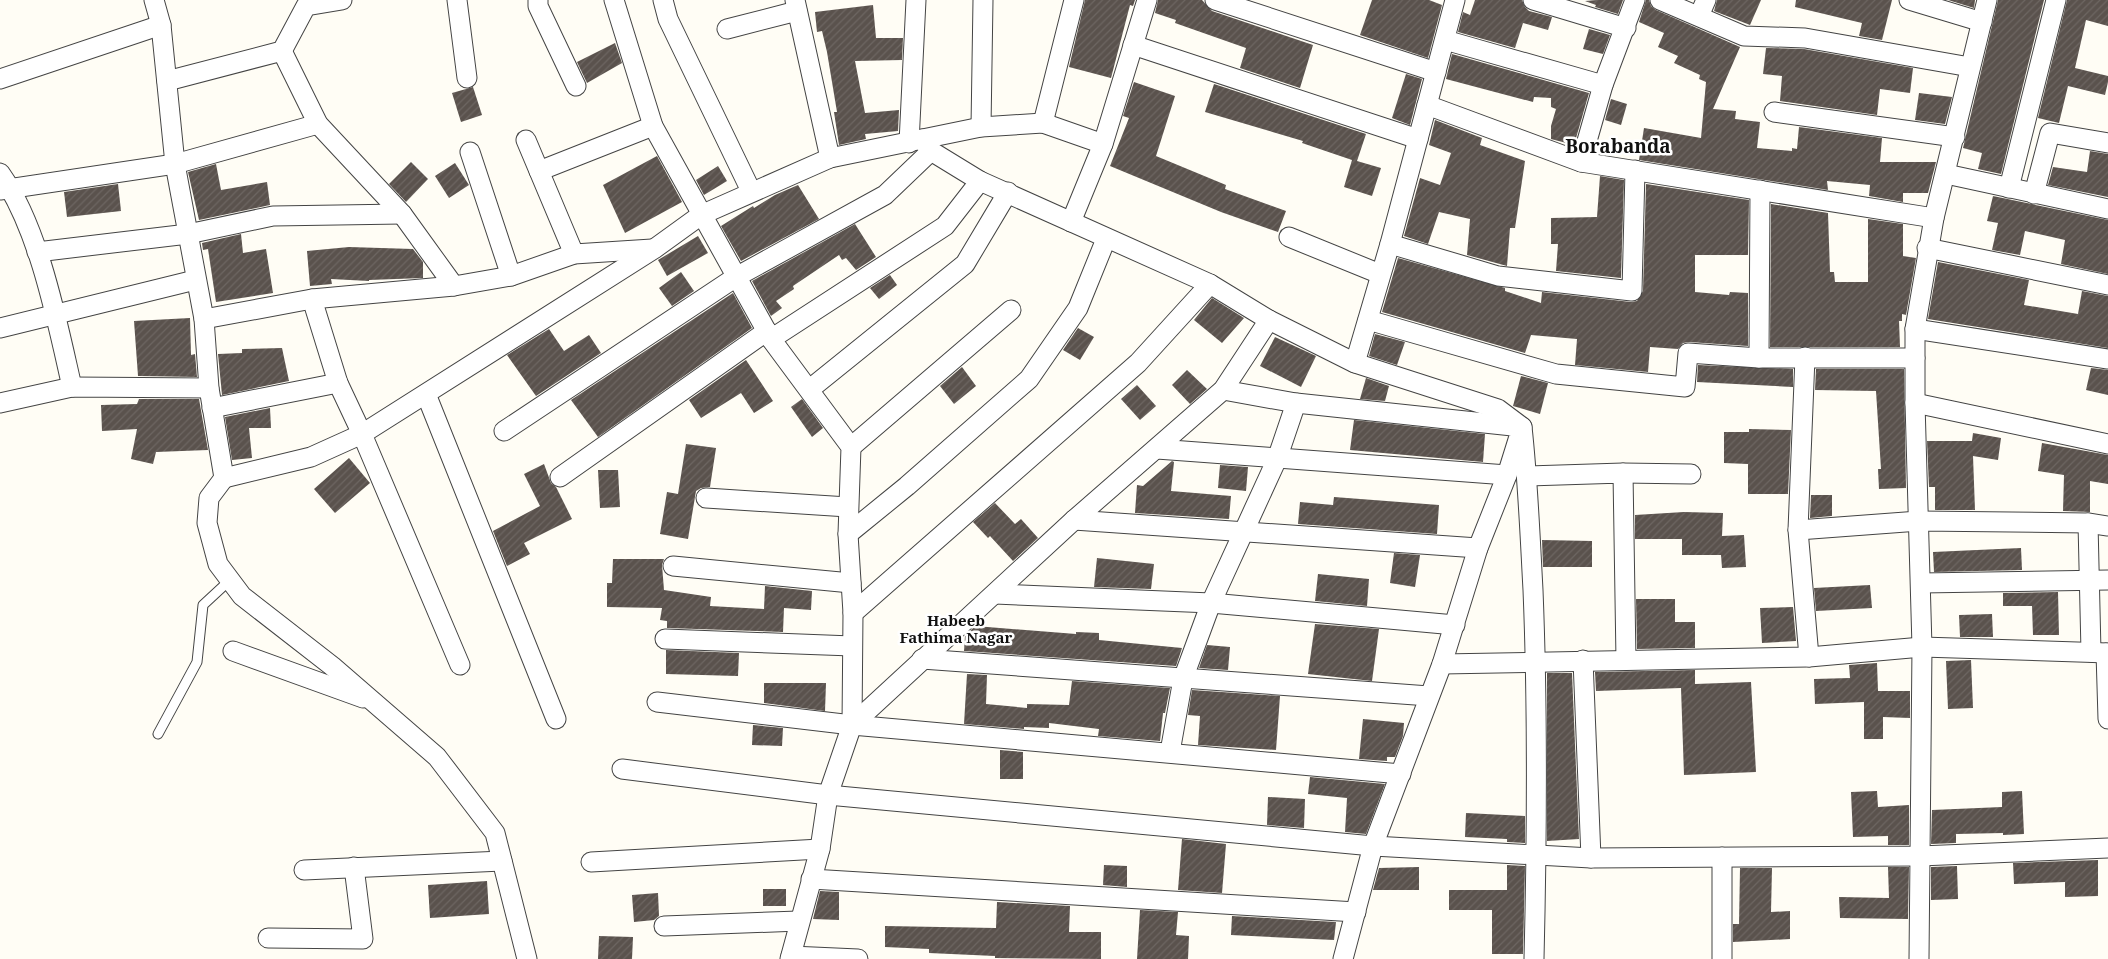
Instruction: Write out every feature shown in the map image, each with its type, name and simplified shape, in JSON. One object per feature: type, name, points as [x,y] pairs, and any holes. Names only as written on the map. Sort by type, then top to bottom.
[{"type":"street","points":[[154,0],[161,25],[175,164],[195,280],[204,319],[209,388],[224,478]]},
{"type":"street","points":[[167,81],[282,51],[306,6],[342,0]]},
{"type":"street","points":[[457,0],[467,78]]},
{"type":"street","points":[[538,0],[538,6],[576,86]]},
{"type":"street","points":[[614,0],[653,126],[769,335],[851,447],[848,534],[853,613],[852,724],[828,795],[820,849],[790,958],[858,959]]},
{"type":"street","points":[[663,0],[668,19],[751,191]]},
{"type":"street","points":[[504,431],[736,276],[885,195],[921,144],[916,0]]},
{"type":"street","points":[[981,127],[984,0]]},
{"type":"street","points":[[1043,123],[1074,0]]},
{"type":"street","points":[[1072,222],[1104,144],[1147,0]]},
{"type":"street","points":[[1215,0],[1436,72]]},
{"type":"street","points":[[1533,0],[1626,28]]},
{"type":"street","points":[[1582,162],[1603,85],[1635,0]]},
{"type":"street","points":[[1660,0],[1703,8],[1744,36],[1805,38],[1970,67]]},
{"type":"street","points":[[1910,0],[1982,22]]},
{"type":"street","points":[[1919,959],[1922,647],[1915,403],[1915,328],[1927,248],[1987,0]]},
{"type":"street","points":[[2009,188],[2056,0]]},
{"type":"street","points":[[1355,363],[1390,244],[1445,40],[1450,1]]},
{"type":"street","points":[[727,28],[796,5],[830,158]]},
{"type":"street","points":[[0,79],[161,25]]},
{"type":"street","points":[[1445,40],[1603,85]]},
{"type":"street","points":[[1133,45],[1418,139]]},
{"type":"street","points":[[282,51],[318,124],[402,214],[454,286]]},
{"type":"street","points":[[1427,105],[1582,162],[1934,218]]},
{"type":"street","points":[[1774,112],[1955,137]]},
{"type":"street","points":[[527,959],[495,833],[437,757],[332,666],[242,596],[218,564],[207,523],[209,498],[224,478],[311,457],[362,434],[654,249],[702,215],[751,191],[830,158],[921,144],[981,127],[1043,123],[1104,144]]},
{"type":"street","points":[[72,387],[55,313],[37,252],[4,183],[175,164],[318,124]]},
{"type":"street","points":[[539,171],[653,126]]},
{"type":"street","points":[[2034,194],[2050,133],[2108,143]]},
{"type":"street","points":[[526,140],[574,254]]},
{"type":"street","points":[[921,144],[980,181],[1210,284],[1269,320],[1355,363],[1498,409],[1522,427],[1528,476],[1536,661],[1537,855],[1534,959]]},
{"type":"street","points":[[470,152],[511,276]]},
{"type":"street","points":[[1390,244],[1498,276],[1632,291],[1635,170]]},
{"type":"street","points":[[1946,174],[2108,209]]},
{"type":"street","points":[[560,477],[769,335],[945,226],[980,181]]},
{"type":"street","points":[[1759,358],[1760,190]]},
{"type":"street","points":[[810,389],[965,264],[1008,192]]},
{"type":"street","points":[[37,252],[188,234],[273,216],[402,214]]},
{"type":"street","points":[[1290,236],[1380,274]]},
{"type":"street","points":[[848,534],[907,486],[1029,379],[1078,308],[1106,239]]},
{"type":"street","points":[[1927,248],[2108,285]]},
{"type":"street","points":[[204,319],[312,299],[454,286],[511,276],[574,254],[654,249]]},
{"type":"street","points":[[2,321],[55,313],[195,280]]},
{"type":"street","points":[[853,613],[1138,363],[1210,284]]},
{"type":"street","points":[[312,299],[338,382],[460,665]]},
{"type":"street","points":[[851,447],[1011,310]]},
{"type":"street","points":[[852,724],[1074,520],[1223,390],[1269,320]]},
{"type":"street","points":[[1368,320],[1556,374],[1685,387],[1688,353],[1759,358],[1915,358]]},
{"type":"street","points":[[1915,328],[2108,359]]},
{"type":"street","points":[[1805,357],[1798,530],[1809,657]]},
{"type":"street","points":[[212,408],[338,382]]},
{"type":"street","points":[[0,403],[72,387],[209,388]]},
{"type":"street","points":[[1223,390],[1296,403],[1522,427]]},
{"type":"street","points":[[426,394],[556,719]]},
{"type":"street","points":[[1170,752],[1183,679],[1210,603],[1277,459],[1296,403]]},
{"type":"street","points":[[1915,403],[2108,444]]},
{"type":"street","points":[[1343,959],[1374,846],[1442,664],[1478,548],[1507,476],[1522,427]]},
{"type":"street","points":[[1157,449],[1507,476]]},
{"type":"street","points":[[1528,476],[1623,473],[1691,474]]},
{"type":"street","points":[[1623,473],[1626,660]]},
{"type":"street","points":[[706,498],[848,507]]},
{"type":"street","points":[[1074,520],[1478,548]]},
{"type":"street","points":[[1798,530],[1919,521],[2088,523],[2108,526]]},
{"type":"street","points":[[2088,523],[2099,580],[2102,653],[2108,719]]},
{"type":"street","points":[[673,566],[851,583]]},
{"type":"street","points":[[1921,583],[2099,580]]},
{"type":"street","points":[[995,594],[1210,603],[1455,625]]},
{"type":"street","points":[[664,639],[852,646]]},
{"type":"street","points":[[1442,664],[1809,657],[1922,647],[2102,653]]},
{"type":"street","points":[[233,651],[372,700]]},
{"type":"street","points":[[922,659],[1429,696]]},
{"type":"street","points":[[1583,660],[1591,858]]},
{"type":"street","points":[[657,702],[852,724],[1401,774]]},
{"type":"street","points":[[622,769],[828,795],[1374,846],[1591,858],[1920,856],[2108,848]]},
{"type":"street","points":[[591,862],[820,849]]},
{"type":"street","points":[[1722,857],[1722,959]]},
{"type":"street","points":[[304,870],[502,861]]},
{"type":"street","points":[[268,938],[363,939],[354,867]]},
{"type":"street","points":[[811,879],[1356,912]]},
{"type":"street","points":[[664,926],[799,921]]},
{"type":"lane","points":[[158,734],[197,662],[203,605],[230,580]]},
{"type":"building","points":[[1085,0],[1135,0],[1133,6],[1130,5],[1111,78],[1069,67]]},
{"type":"building","points":[[1158,0],[1202,0],[1212,11],[1313,45],[1300,88],[1240,68],[1246,48],[1175,23],[1176,20],[1155,13]]},
{"type":"building","points":[[1372,0],[1429,0],[1442,5],[1428,58],[1360,35]]},
{"type":"building","points":[[1475,0],[1522,0],[1529,11],[1552,17],[1548,30],[1523,23],[1515,48],[1458,32],[1463,12],[1470,15]]},
{"type":"building","points":[[1623,0],[1618,14],[1595,7],[1596,5],[1585,1]]},
{"type":"building","points":[[1646,0],[1649,0],[1651,6],[1656,10],[1740,47],[1713,109],[1736,111],[1735,119],[1760,122],[1757,148],[1792,151],[1792,148],[1797,149],[1799,127],[1882,138],[1880,162],[1936,162],[1928,193],[1903,193],[1903,202],[1869,196],[1870,185],[1827,181],[1828,190],[1639,160],[1644,128],[1701,138],[1706,82],[1699,79],[1700,75],[1674,63],[1678,56],[1658,47],[1664,33],[1639,22]]},
{"type":"building","points":[[1717,0],[1761,0],[1750,25],[1714,11]]},
{"type":"building","points":[[1796,0],[1892,0],[1882,40],[1859,36],[1862,23],[1795,7]]},
{"type":"building","points":[[1948,0],[1975,0],[1974,8]]},
{"type":"building","points":[[1998,0],[2044,0],[2001,174],[1978,169],[1982,153],[1963,148]]},
{"type":"building","points":[[2067,0],[2108,0],[2108,26],[2086,20],[2075,68],[2108,76],[2108,82],[2105,95],[2068,86],[2059,123],[2038,118]]},
{"type":"building","points":[[873,5],[876,38],[903,38],[902,60],[855,61],[865,113],[899,110],[898,131],[865,134],[866,139],[839,145],[834,112],[837,112],[827,52],[822,31],[817,32],[815,12]]},
{"type":"building","points":[[1589,29],[1610,35],[1603,54],[1583,49]]},
{"type":"building","points":[[615,43],[622,63],[587,83],[577,62]]},
{"type":"building","points":[[1766,48],[1804,49],[1913,68],[1910,93],[1880,89],[1877,115],[1780,101],[1782,76],[1763,74]]},
{"type":"building","points":[[1452,54],[1589,93],[1574,145],[1551,139],[1551,126],[1556,109],[1551,107],[1551,98],[1534,97],[1533,102],[1446,79]]},
{"type":"building","points":[[1406,74],[1422,79],[1410,125],[1392,118]]},
{"type":"building","points":[[1134,82],[1175,96],[1156,156],[1226,185],[1225,189],[1286,211],[1278,232],[1221,212],[1110,166],[1129,118],[1123,116]]},
{"type":"building","points":[[1214,84],[1366,134],[1357,161],[1381,168],[1372,196],[1344,187],[1352,160],[1302,143],[1303,141],[1205,112]]},
{"type":"building","points":[[473,87],[482,115],[461,122],[452,93]]},
{"type":"building","points":[[1919,93],[1952,97],[1945,124],[1915,120]]},
{"type":"building","points":[[1611,99],[1627,104],[1621,125],[1605,120]]},
{"type":"building","points":[[1435,120],[1482,138],[1480,145],[1525,161],[1515,228],[1510,228],[1507,266],[1467,255],[1470,219],[1439,212],[1428,244],[1404,236],[1420,178],[1440,185],[1451,153],[1429,145]]},
{"type":"building","points":[[2090,151],[2108,154],[2108,197],[2048,185],[2053,167],[2087,172]]},
{"type":"building","points":[[657,156],[682,202],[625,233],[603,185]]},
{"type":"building","points":[[411,162],[428,179],[406,202],[389,184]]},
{"type":"building","points":[[455,163],[469,185],[449,198],[435,176]]},
{"type":"building","points":[[216,164],[221,190],[267,182],[270,205],[199,220],[188,172]]},
{"type":"building","points":[[718,166],[727,181],[704,195],[696,180]]},
{"type":"building","points":[[1600,176],[1624,180],[1621,278],[1556,271],[1558,244],[1551,244],[1551,218],[1597,217]]},
{"type":"building","points":[[118,184],[121,211],[67,217],[64,192]]},
{"type":"building","points":[[1646,184],[1749,200],[1748,255],[1695,255],[1695,292],[1729,295],[1730,292],[1748,293],[1748,346],[1689,342],[1683,343],[1678,349],[1650,347],[1648,372],[1575,365],[1577,339],[1531,335],[1525,353],[1382,312],[1398,258],[1505,288],[1505,291],[1541,303],[1542,292],[1631,302],[1637,301],[1643,291]]},
{"type":"building","points":[[798,185],[819,219],[741,261],[721,226],[753,206],[754,208],[775,195]]},
{"type":"building","points":[[1993,196],[2108,220],[2108,274],[2061,264],[2065,240],[2025,231],[2020,255],[1992,250],[1998,223],[1987,221]]},
{"type":"building","points":[[1771,204],[1828,213],[1830,272],[1834,272],[1835,282],[1868,282],[1868,219],[1903,224],[1903,256],[1916,258],[1906,315],[1902,314],[1902,321],[1899,321],[1900,347],[1770,347]]},
{"type":"building","points":[[855,224],[876,257],[856,270],[846,258],[842,260],[839,255],[793,286],[794,289],[776,301],[782,308],[771,316],[752,281]]},
{"type":"building","points":[[241,234],[243,253],[266,249],[273,293],[216,302],[208,249],[203,250],[202,243]]},
{"type":"building","points":[[698,236],[708,253],[667,276],[658,260]]},
{"type":"building","points":[[349,247],[413,249],[423,262],[423,278],[369,281],[331,279],[332,284],[310,286],[307,251]]},
{"type":"building","points":[[1938,262],[2029,280],[2024,305],[2078,314],[2082,291],[2108,296],[2108,348],[1928,319]]},
{"type":"building","points":[[681,272],[694,291],[672,306],[659,288]]},
{"type":"building","points":[[890,275],[897,285],[879,299],[870,288]]},
{"type":"building","points":[[733,293],[752,328],[598,437],[571,400]]},
{"type":"building","points":[[1212,298],[1244,318],[1222,343],[1194,320]]},
{"type":"building","points":[[190,318],[191,355],[195,354],[197,377],[138,376],[134,321]]},
{"type":"building","points":[[1078,328],[1094,337],[1080,360],[1063,350]]},
{"type":"building","points":[[549,329],[564,351],[589,335],[601,353],[536,396],[507,355]]},
{"type":"building","points":[[1375,334],[1405,342],[1397,365],[1369,356]]},
{"type":"building","points":[[1275,337],[1316,356],[1301,387],[1260,366]]},
{"type":"building","points":[[282,348],[289,381],[222,395],[218,354],[242,353],[242,349]]},
{"type":"building","points":[[746,360],[773,401],[754,413],[741,393],[701,418],[689,400]]},
{"type":"building","points":[[1698,365],[1793,369],[1793,387],[1697,382]]},
{"type":"building","points":[[962,367],[976,386],[954,404],[940,386]]},
{"type":"building","points":[[2091,368],[2108,370],[2108,395],[2086,390]]},
{"type":"building","points":[[1816,369],[1904,369],[1906,488],[1879,489],[1878,469],[1881,469],[1876,391],[1815,390]]},
{"type":"building","points":[[1187,370],[1207,389],[1190,404],[1172,385]]},
{"type":"building","points":[[1521,376],[1548,383],[1540,414],[1513,406]]},
{"type":"building","points":[[1366,378],[1389,386],[1385,401],[1360,399]]},
{"type":"building","points":[[1137,385],[1156,406],[1140,420],[1121,399]]},
{"type":"building","points":[[139,399],[199,399],[208,450],[156,452],[153,464],[131,459],[137,429],[102,431],[101,405],[137,404]]},
{"type":"building","points":[[802,399],[823,428],[812,437],[791,407]]},
{"type":"building","points":[[270,408],[271,428],[249,428],[252,458],[232,460],[225,417]]},
{"type":"building","points":[[1354,420],[1485,434],[1483,462],[1350,450]]},
{"type":"building","points":[[1749,429],[1791,430],[1788,494],[1748,494],[1748,464],[1724,463],[1724,432],[1749,432]]},
{"type":"building","points":[[1973,433],[2001,438],[1998,460],[1973,456],[1975,510],[1935,510],[1935,487],[1929,487],[1927,441],[1972,441]]},
{"type":"building","points":[[2042,443],[2108,455],[2108,484],[2090,481],[2090,512],[2063,511],[2064,475],[2038,471]]},
{"type":"building","points":[[686,444],[716,448],[710,487],[701,488],[696,491],[688,539],[660,534],[667,492],[678,494]]},
{"type":"building","points":[[349,458],[370,483],[335,513],[314,489]]},
{"type":"building","points":[[1172,461],[1174,462],[1171,491],[1231,496],[1229,519],[1135,513],[1137,485],[1143,486]]},
{"type":"building","points":[[544,464],[551,483],[556,487],[572,519],[524,543],[530,554],[507,566],[493,531],[540,506],[524,474]]},
{"type":"building","points":[[1220,465],[1248,467],[1246,491],[1218,488]]},
{"type":"building","points":[[598,470],[618,470],[620,507],[600,508]]},
{"type":"building","points":[[1811,495],[1832,495],[1832,516],[1810,518]]},
{"type":"building","points":[[1334,497],[1439,505],[1437,534],[1298,524],[1300,502],[1333,505]]},
{"type":"building","points":[[995,503],[1015,524],[1021,519],[1038,538],[1013,561],[990,536],[988,538],[973,522]]},
{"type":"building","points":[[1684,512],[1723,513],[1722,536],[1744,535],[1746,567],[1722,568],[1721,555],[1682,555],[1682,539],[1635,539],[1635,515]]},
{"type":"building","points":[[1542,540],[1592,541],[1592,567],[1543,567]]},
{"type":"building","points":[[2021,548],[2022,570],[1934,572],[1933,552]]},
{"type":"building","points":[[1394,553],[1420,555],[1415,587],[1390,583]]},
{"type":"building","points":[[1097,558],[1154,564],[1151,589],[1094,587]]},
{"type":"building","points":[[613,559],[664,559],[662,565],[664,590],[711,597],[710,606],[764,609],[765,586],[812,591],[811,610],[784,608],[783,632],[667,628],[667,621],[660,620],[662,608],[607,607],[607,583],[612,583]]},
{"type":"building","points":[[1318,574],[1369,579],[1367,606],[1315,601]]},
{"type":"building","points":[[1870,585],[1872,608],[1816,611],[1814,588]]},
{"type":"building","points":[[2058,592],[2059,635],[2033,635],[2032,606],[2003,606],[2003,593]]},
{"type":"building","points":[[1636,599],[1675,599],[1675,622],[1695,622],[1695,648],[1637,649]]},
{"type":"building","points":[[1793,607],[1796,641],[1762,643],[1760,608]]},
{"type":"building","points":[[1992,614],[1993,637],[1960,637],[1959,615]]},
{"type":"building","points":[[1315,624],[1379,629],[1372,681],[1308,674]]},
{"type":"building","points":[[975,626],[1076,634],[1076,632],[1099,633],[1099,640],[1182,648],[1176,666],[964,651],[965,636]]},
{"type":"building","points":[[1207,645],[1230,647],[1228,670],[1199,668]]},
{"type":"building","points":[[666,650],[739,653],[738,676],[666,674]]},
{"type":"building","points":[[1971,660],[1973,708],[1948,709],[1946,661]]},
{"type":"building","points":[[1877,663],[1878,691],[1910,691],[1910,718],[1883,717],[1883,739],[1864,739],[1864,702],[1815,704],[1814,679],[1850,678],[1849,665]]},
{"type":"building","points":[[1695,670],[1695,684],[1751,682],[1756,772],[1684,775],[1681,688],[1596,691],[1595,672]]},
{"type":"building","points":[[1547,673],[1572,673],[1579,839],[1547,841]]},
{"type":"building","points":[[967,674],[987,675],[986,704],[1027,708],[1027,704],[1069,705],[1072,681],[1170,688],[1165,713],[1163,713],[1160,741],[1098,736],[1099,729],[1049,723],[1049,728],[1024,727],[1024,729],[964,724]]},
{"type":"building","points":[[764,683],[826,683],[825,711],[764,703]]},
{"type":"building","points":[[1192,690],[1280,696],[1276,750],[1198,745],[1200,716],[1188,715]]},
{"type":"building","points":[[1363,719],[1404,723],[1403,736],[1395,757],[1387,757],[1387,761],[1359,759]]},
{"type":"building","points":[[753,725],[783,728],[782,746],[752,745]]},
{"type":"building","points":[[1000,750],[1023,752],[1023,779],[1000,779]]},
{"type":"building","points":[[1310,777],[1385,784],[1366,834],[1345,832],[1347,798],[1308,794]]},
{"type":"building","points":[[1877,791],[1878,807],[1909,805],[1909,845],[1888,845],[1888,836],[1853,837],[1851,792]]},
{"type":"building","points":[[2022,791],[2024,834],[1956,834],[1956,843],[1931,844],[1932,810],[2002,807],[2002,792]]},
{"type":"building","points":[[1268,797],[1305,799],[1304,828],[1267,825]]},
{"type":"building","points":[[1466,813],[1525,816],[1525,843],[1507,842],[1507,839],[1465,837]]},
{"type":"building","points":[[1182,839],[1226,844],[1222,893],[1178,890]]},
{"type":"building","points":[[2098,860],[2098,896],[2065,897],[2065,882],[2014,884],[2013,863]]},
{"type":"building","points":[[1104,865],[1127,866],[1127,887],[1103,885]]},
{"type":"building","points":[[1507,865],[1525,866],[1523,954],[1492,954],[1492,910],[1449,910],[1449,890],[1507,890]]},
{"type":"building","points":[[1957,866],[1958,899],[1931,900],[1931,867]]},
{"type":"building","points":[[1419,867],[1419,890],[1373,890],[1379,868]]},
{"type":"building","points":[[1888,867],[1909,867],[1908,919],[1840,918],[1839,897],[1889,898]]},
{"type":"building","points":[[1740,868],[1772,868],[1771,912],[1790,911],[1790,939],[1733,942],[1733,924],[1739,924]]},
{"type":"building","points":[[487,881],[489,914],[430,918],[428,885]]},
{"type":"building","points":[[763,889],[786,889],[786,906],[763,906]]},
{"type":"building","points":[[820,891],[839,892],[839,920],[813,919]]},
{"type":"building","points":[[658,893],[659,916],[654,920],[634,922],[632,895]]},
{"type":"building","points":[[997,902],[1070,906],[1069,932],[1101,932],[1101,959],[995,958],[995,956],[929,953],[929,949],[885,947],[885,926],[996,928]]},
{"type":"building","points":[[1140,910],[1178,912],[1176,935],[1189,936],[1188,959],[1137,959]]},
{"type":"building","points":[[1232,916],[1336,922],[1334,940],[1231,935]]},
{"type":"building","points":[[599,936],[633,937],[632,959],[598,959]]},
{"type":"district","name":"Borabanda","points":[[1618,146]]},
{"type":"district","name":"Habeeb Fathima Nagar","points":[[956,628]]}]
